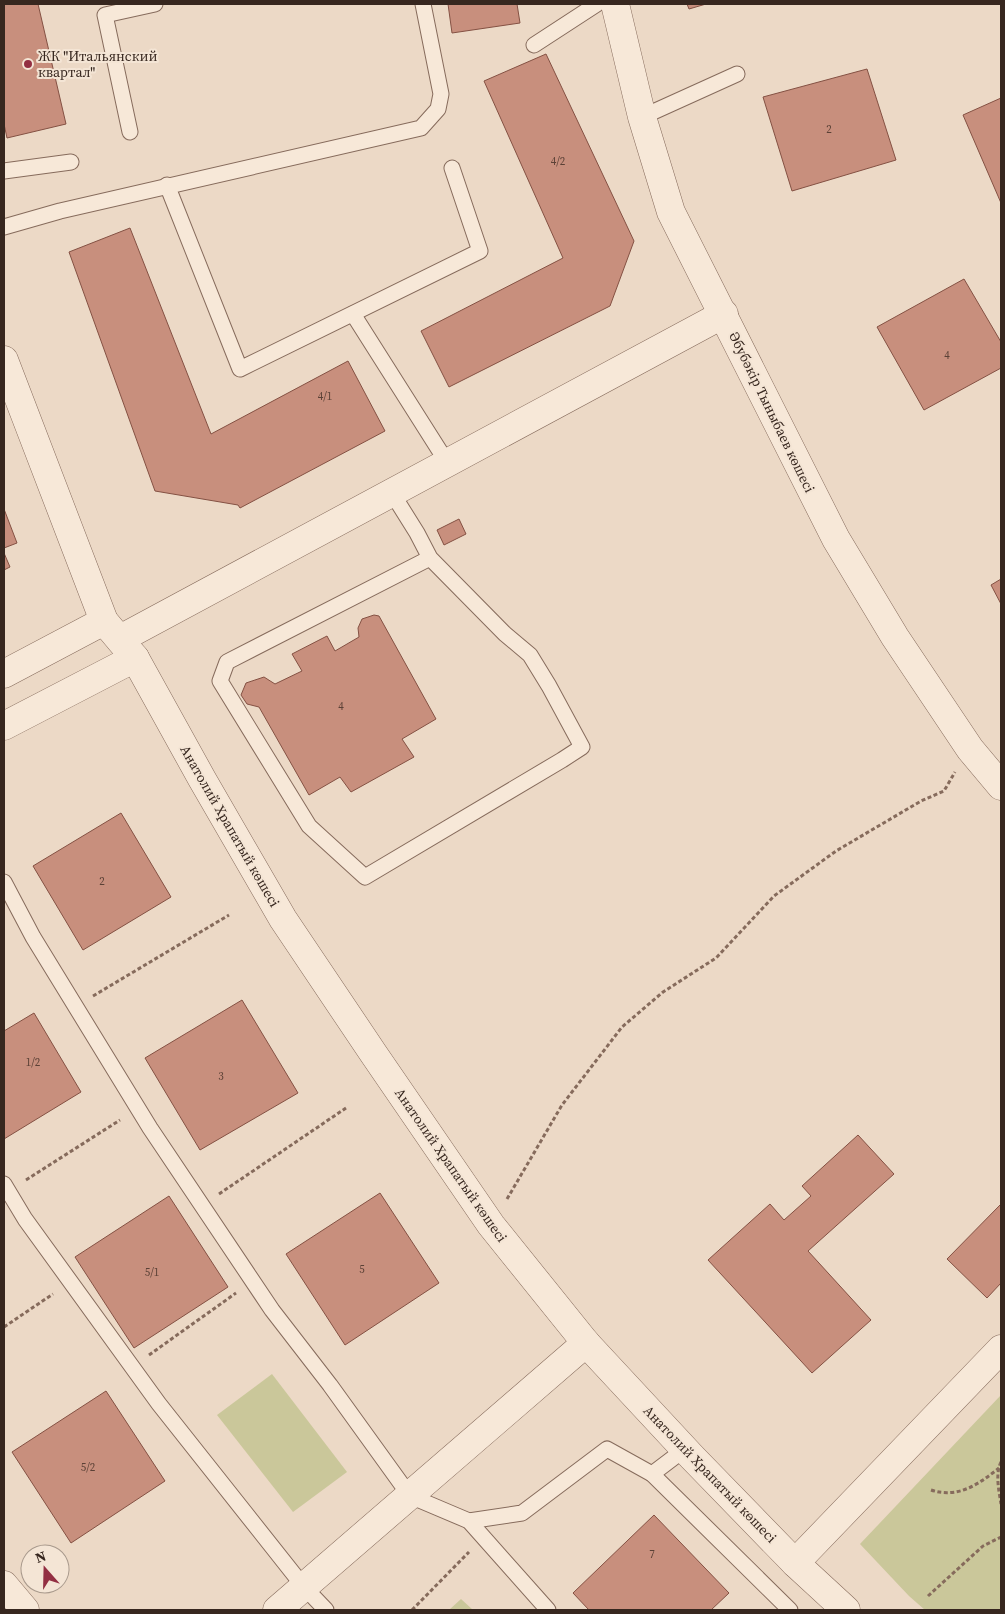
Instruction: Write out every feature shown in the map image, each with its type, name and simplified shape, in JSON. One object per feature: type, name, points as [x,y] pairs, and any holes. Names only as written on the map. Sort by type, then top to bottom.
[{"type":"street","name":"Әбубәкір Тыныбаев көшесі","points":[[615,4],[642,117],[671,212],[836,539],[895,637],[970,749],[1001,786]]},
{"type":"street","points":[[4,726],[120,640],[724,314]]},
{"type":"street","name":"Анатолий Храпатый көшесі","points":[[4,360],[120,640],[284,919],[373,1053],[491,1226],[586,1343],[685,1449],[796,1563],[846,1610]]},
{"type":"street","points":[[4,674],[120,640]]},
{"type":"street","points":[[277,1610],[586,1343]]},
{"type":"street","points":[[796,1563],[1001,1349]]},
{"type":"street","points":[[4,1585],[25,1610]]},
{"type":"lane","points":[[130,132],[105,15],[155,4]]},
{"type":"lane","points":[[4,227],[60,210],[421,128],[438,109],[441,94],[423,4]]},
{"type":"lane","points":[[534,45],[597,4]]},
{"type":"lane","points":[[642,117],[737,74]]},
{"type":"lane","points":[[4,172],[71,162]]},
{"type":"lane","points":[[167,185],[240,369],[480,252],[452,168]]},
{"type":"lane","points":[[353,314],[448,464]]},
{"type":"lane","points":[[392,493],[418,532],[430,558],[505,634],[530,655],[582,747],[364,877],[309,826],[220,681],[227,662],[430,558]]},
{"type":"lane","points":[[4,882],[33,937],[137,1108],[272,1310],[330,1385],[410,1496],[469,1521],[548,1610]]},
{"type":"lane","points":[[6,1188],[25,1219],[159,1404],[304,1587],[326,1610]]},
{"type":"lane","points":[[469,1521],[522,1513],[607,1448],[652,1474],[784,1609]]},
{"type":"lane","points":[[652,1474],[685,1449]]},
{"type":"path","points":[[491,1226],[562,1105],[622,1026],[663,992],[716,958],[774,896],[789,885],[836,851],[921,801],[944,791],[970,749]]},
{"type":"path","points":[[76,1007],[230,915]]},
{"type":"path","points":[[6,1188],[137,1108]]},
{"type":"path","points":[[202,1205],[346,1108]]},
{"type":"path","points":[[132,1366],[253,1281]]},
{"type":"path","points":[[4,1327],[71,1282]]},
{"type":"path","points":[[1001,1462],[998,1488],[1001,1504]]},
{"type":"path","points":[[931,1490],[942,1494],[965,1489],[980,1482],[999,1468]]},
{"type":"path","points":[[412,1610],[483,1537]]},
{"type":"path","points":[[928,1596],[983,1546],[1001,1537]]},
{"type":"shaded area","points":[[272,1374],[347,1472],[293,1512],[217,1415]]},
{"type":"shaded area","points":[[1001,1395],[1001,1610],[925,1610],[909,1596],[860,1544]]},
{"type":"shaded area","points":[[461,1599],[473,1610],[449,1610]]},
{"type":"building","name":"ЖК \"Итальянский квартал\"","points":[[4,4],[38,4],[66,124],[7,138],[4,124]]},
{"type":"building","points":[[448,4],[517,4],[520,23],[452,33]]},
{"type":"building","points":[[687,4],[706,4],[689,9]]},
{"type":"building","points":[[546,54],[634,241],[610,306],[449,387],[421,331],[563,258],[484,81]]},
{"type":"building","points":[[867,69],[896,160],[792,191],[763,97]]},
{"type":"building","points":[[1001,98],[1001,203],[963,115]]},
{"type":"building","points":[[130,228],[211,434],[348,361],[385,431],[240,508],[238,505],[155,491],[69,252]]},
{"type":"building","points":[[964,279],[1001,342],[1001,368],[924,410],[877,327]]},
{"type":"building","points":[[4,509],[17,543],[4,548]]},
{"type":"building","points":[[459,519],[466,534],[444,545],[437,530]]},
{"type":"building","points":[[4,553],[10,567],[4,570]]},
{"type":"building","points":[[1001,579],[1001,604],[991,585]]},
{"type":"building","points":[[374,615],[379,616],[436,719],[402,739],[414,757],[351,792],[340,777],[309,795],[259,707],[247,704],[241,695],[246,683],[264,677],[275,684],[302,671],[292,654],[327,636],[335,651],[359,637],[358,628],[362,619]]},
{"type":"building","points":[[121,813],[171,897],[83,950],[33,866]]},
{"type":"building","points":[[242,1000],[298,1093],[200,1150],[145,1058]]},
{"type":"building","points":[[34,1013],[81,1092],[4,1139],[4,1031]]},
{"type":"building","points":[[858,1135],[894,1174],[808,1251],[871,1320],[812,1373],[708,1260],[770,1204],[784,1220],[811,1196],[802,1186]]},
{"type":"building","points":[[380,1193],[439,1283],[345,1345],[286,1254]]},
{"type":"building","points":[[169,1196],[228,1287],[134,1348],[75,1257]]},
{"type":"building","points":[[1001,1204],[1001,1283],[987,1298],[947,1259]]},
{"type":"building","points":[[106,1391],[165,1481],[71,1543],[12,1452]]},
{"type":"building","points":[[654,1515],[729,1593],[711,1610],[589,1610],[573,1593]]},
{"type":"place","name":"ЖК \"Итальянский квартал\"","points":[[28,64]]}]
